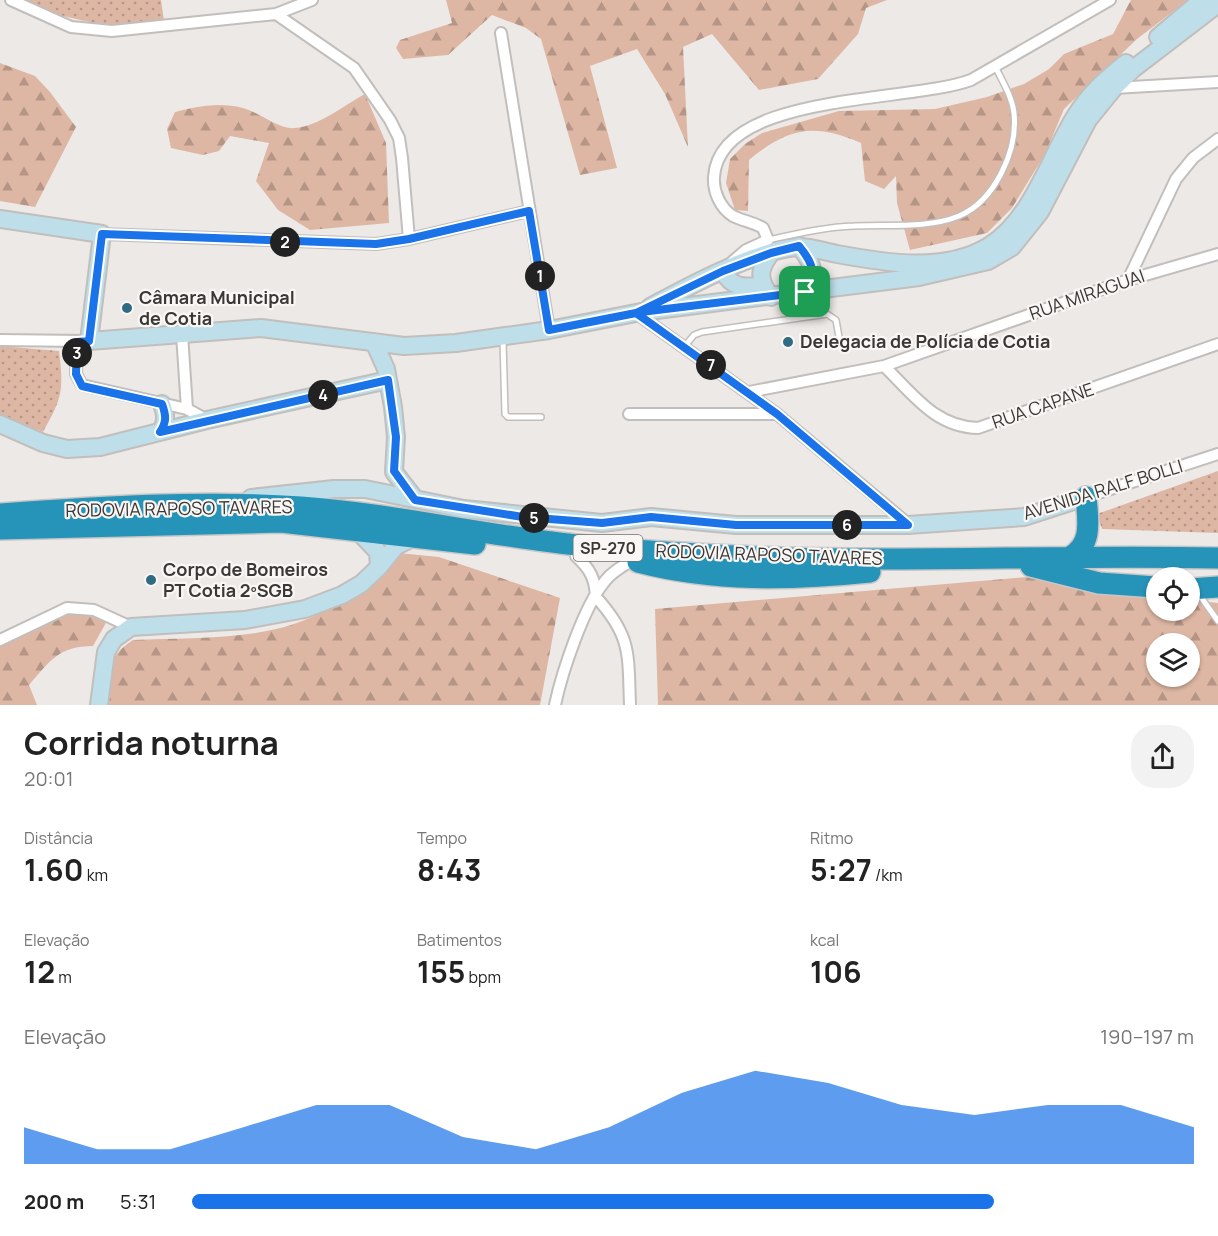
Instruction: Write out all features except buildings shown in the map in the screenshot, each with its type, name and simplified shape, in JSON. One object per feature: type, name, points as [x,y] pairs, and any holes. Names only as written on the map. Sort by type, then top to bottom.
[{"type":"highway","name":"RODOVIA RAPOSO TAVARES","points":[[0,514],[200,505],[297,507],[349,511],[585,546],[748,557],[876,545],[969,557],[1070,557]]},
{"type":"highway","points":[[1087,508],[1104,544],[1124,556]]},
{"type":"highway","points":[[1070,557],[1079,552],[1085,543],[1087,508]]},
{"type":"highway","name":"RODOVIA RAPOSO TAVARES","points":[[0,530],[281,522],[634,562],[899,569],[1031,566],[1143,571],[1218,569]]},
{"type":"highway","points":[[1070,557],[1218,558]]},
{"type":"highway","points":[[1031,566],[1099,583],[1146,585]]},
{"type":"highway","points":[[1200,588],[1218,587]]},
{"type":"main road","points":[[639,312],[770,247],[799,246],[908,264],[958,259],[987,248],[1009,233],[1076,115],[1098,86],[1202,0]]},
{"type":"main road","points":[[723,271],[728,281],[735,285],[767,291],[805,292],[928,275],[977,264],[1001,255],[1040,212],[1088,120],[1114,88],[1133,69],[1218,4]]},
{"type":"main road","points":[[0,219],[102,234],[83,341],[261,328],[404,346],[503,338],[767,291]]},
{"type":"main road","points":[[799,246],[811,260],[814,270],[812,281],[805,292]]},
{"type":"main road","points":[[767,291],[762,265],[770,247]]},
{"type":"main road","points":[[375,342],[387,375],[396,437],[394,471],[376,491]]},
{"type":"main road","points":[[0,424],[43,443],[67,449],[100,447],[387,375],[404,346]]},
{"type":"main road","points":[[160,432],[165,425],[166,415],[162,404]]},
{"type":"main road","points":[[394,471],[415,500]]},
{"type":"main road","name":"AVENIDA RALF BOLLI","points":[[200,505],[310,491],[365,489],[415,500],[523,517],[602,523],[651,517],[736,525],[908,525],[1024,517],[1087,508]]},
{"type":"main road","points":[[359,532],[378,552],[379,567]]},
{"type":"main road","points":[[99,705],[106,652],[114,639],[131,627],[245,620],[305,609],[342,595],[361,584],[396,546],[413,538]]},
{"type":"street","points":[[12,0],[71,27],[112,31],[276,14],[312,0]]},
{"type":"street","points":[[770,247],[763,228],[733,216],[719,202],[713,184],[714,164],[721,149],[738,134],[778,114],[907,92],[950,88],[971,80],[1110,0]]},
{"type":"street","points":[[276,14],[354,68],[390,120],[399,138],[409,239]]},
{"type":"street","points":[[501,33],[549,330]]},
{"type":"street","points":[[1114,88],[1218,82]]},
{"type":"street","points":[[1128,280],[1176,179],[1193,158],[1218,139]]},
{"type":"street","points":[[102,234],[376,244],[409,239],[529,211]]},
{"type":"street","name":"RUA MIRAGUAI","points":[[749,392],[884,366],[1128,280],[1218,254]]},
{"type":"street","points":[[639,312],[777,414],[908,525]]},
{"type":"street","points":[[182,334],[187,409]]},
{"type":"street","points":[[0,340],[83,341],[76,374],[82,386],[187,409],[207,420]]},
{"type":"street","name":"RUA CAPANE","points":[[884,366],[934,415],[958,428],[978,428],[1218,344]]},
{"type":"street","points":[[630,414],[777,414]]},
{"type":"street","name":"AVENIDA RALF BOLLI","points":[[1087,508],[1218,454]]},
{"type":"street","points":[[576,556],[589,569],[595,581],[596,597],[619,624],[627,644],[630,705]]},
{"type":"street","points":[[555,705],[578,630],[596,597],[608,577],[634,562]]},
{"type":"street","points":[[0,640],[68,608],[94,610],[131,627]]},
{"type":"lane","points":[[770,247],[851,226],[936,222],[958,216],[976,206],[1002,171],[1014,128],[1009,95],[995,65]]},
{"type":"lane","points":[[684,347],[694,335],[702,332],[827,314],[836,320],[840,343]]},
{"type":"lane","points":[[503,338],[505,414],[508,417],[541,417]]},
{"type":"lane","points":[[1200,599],[1218,621]]},
{"type":"green space","points":[[27,0],[161,0],[164,21],[111,27],[59,15]]},
{"type":"green space","points":[[446,0],[887,0],[866,8],[858,34],[818,79],[759,90],[712,34],[683,47],[688,147],[665,94],[637,49],[590,66],[617,168],[580,175],[541,39],[526,28],[492,15],[448,55],[403,59],[396,48],[400,40],[452,23]]},
{"type":"green space","points":[[1131,0],[1188,0],[1137,39],[1064,109],[1045,154],[1012,208],[987,233],[910,250],[897,203],[896,176],[884,189],[865,181],[861,143],[815,131],[790,135],[763,149],[749,160],[748,211],[735,210],[726,183],[730,159],[745,144],[762,133],[839,111],[935,109],[987,97],[1024,84],[1049,69],[1064,54],[1113,34]]},
{"type":"green space","points":[[0,63],[35,76],[76,127],[35,207],[0,201]]},
{"type":"green space","points":[[365,94],[386,143],[389,223],[310,230],[278,210],[256,181],[269,143],[230,136],[219,151],[203,155],[171,148],[167,129],[175,112],[209,106],[234,106],[249,110],[276,124],[295,128],[322,120]]},
{"type":"green space","points":[[0,346],[59,351],[60,394],[43,432],[0,415]]},
{"type":"green space","points":[[1218,471],[1218,533],[1102,529],[1097,514]]},
{"type":"green space","points":[[399,553],[439,557],[560,598],[540,705],[100,705],[106,676],[113,660],[124,646],[133,640],[207,638],[259,633],[306,620],[336,603]]},
{"type":"green space","points":[[1038,576],[1146,594],[1146,621],[1200,621],[1200,601],[1218,603],[1218,705],[658,705],[655,609]]},
{"type":"green space","points":[[69,609],[95,611],[107,621],[93,646],[63,652],[43,669],[29,685],[37,705],[0,705],[0,643]]},
{"type":"place","name":"Câmara Municipal de Cotia","points":[[127,308]]},
{"type":"place","name":"Delegacia de Polícia de Cotia","points":[[788,342]]},
{"type":"place","name":"Corpo de Bomeiros PT Cotia 2ºSGB","points":[[151,580]]},
{"type":"route","points":[[805,292],[641,312],[549,330],[529,211],[409,239],[376,244],[102,234],[89,341],[77,342],[76,374],[82,386],[162,404],[166,415],[165,425],[160,432],[388,380],[396,437],[394,471],[415,500],[464,509],[523,517],[602,523],[651,517],[736,525],[908,525],[749,392],[636,313],[641,312],[723,271],[771,253],[799,246],[811,260],[814,270],[812,281],[805,292]]}]
